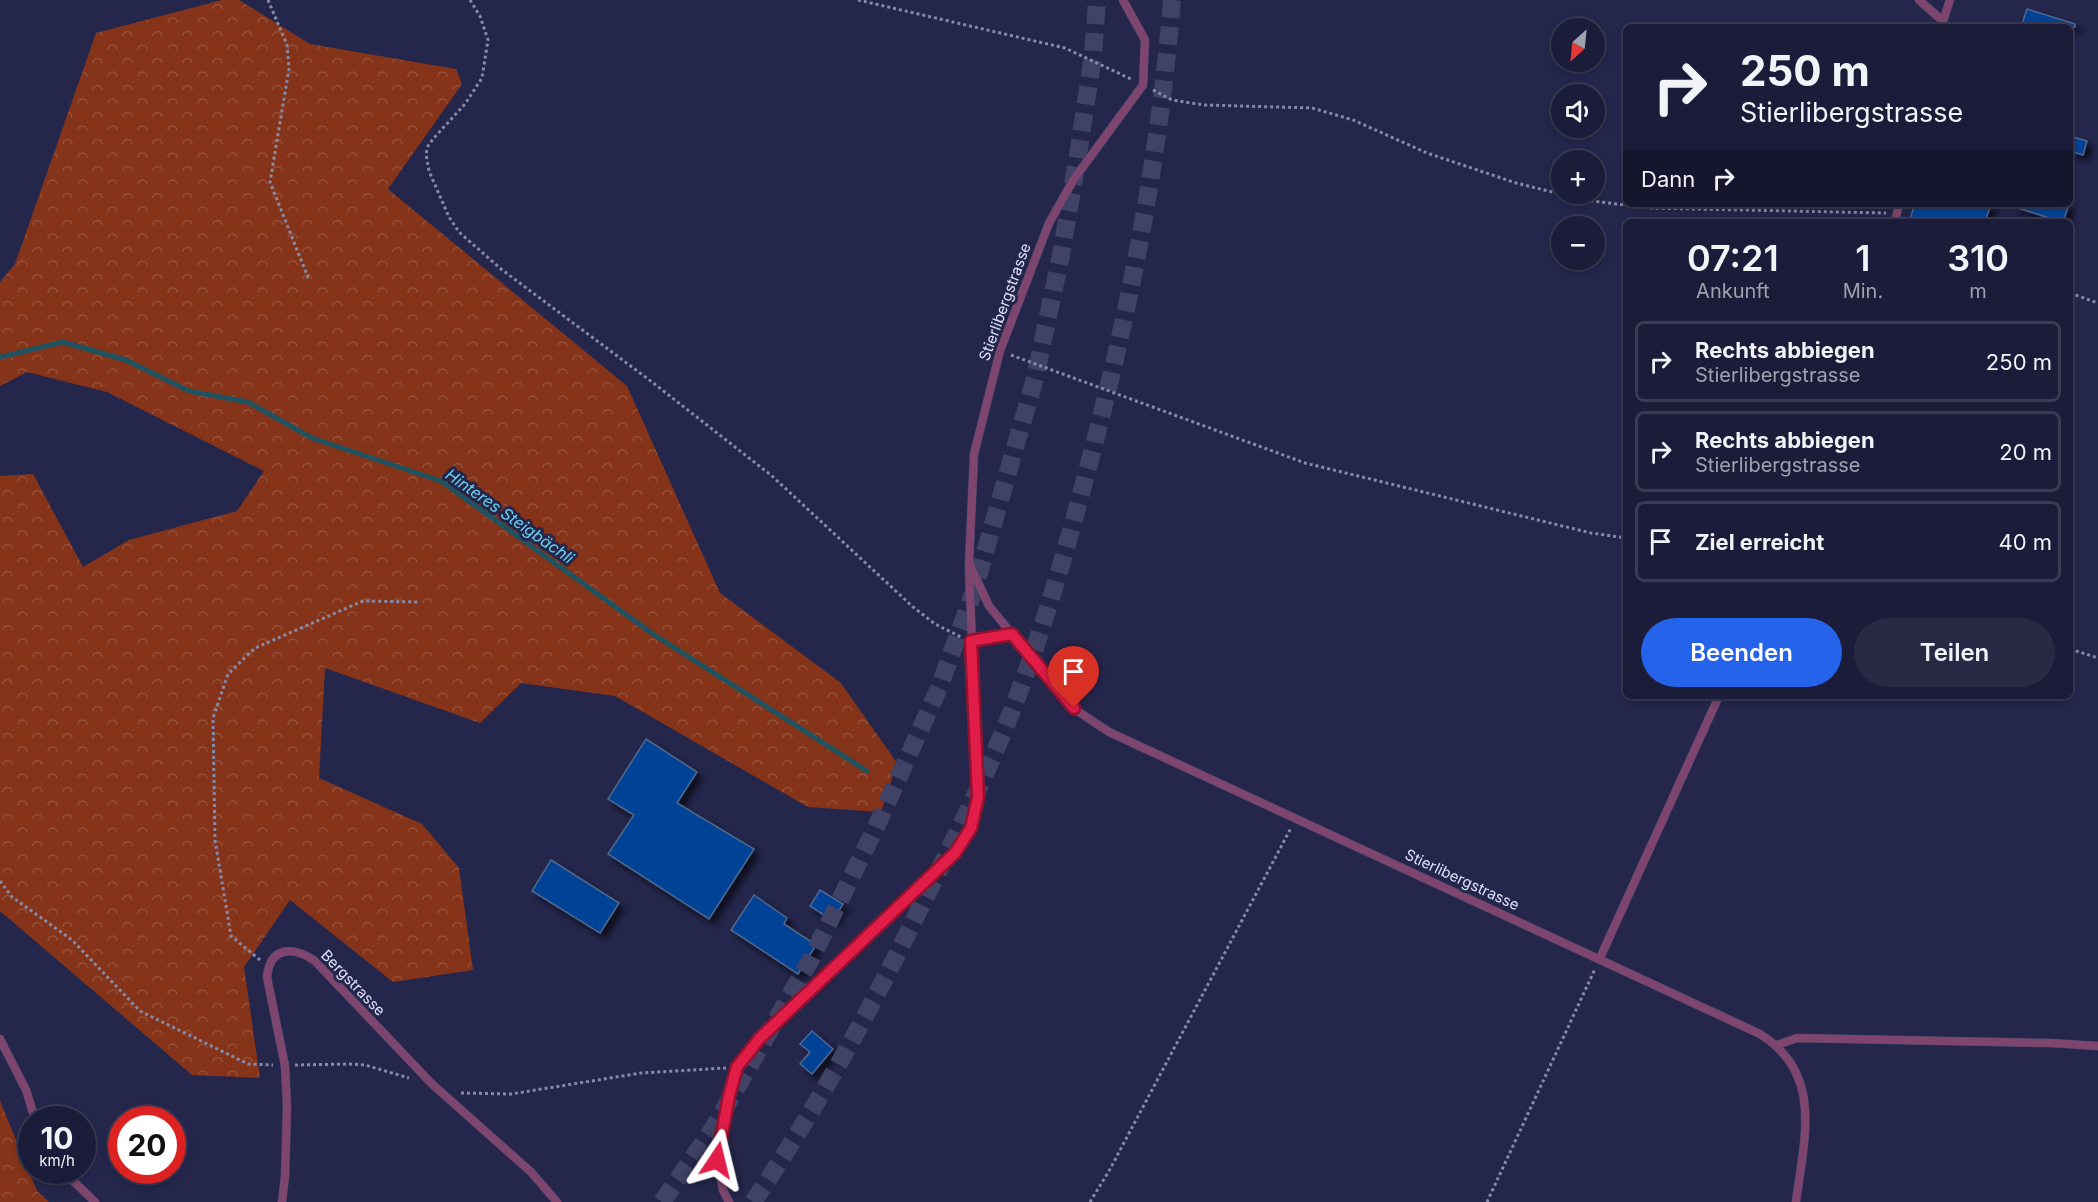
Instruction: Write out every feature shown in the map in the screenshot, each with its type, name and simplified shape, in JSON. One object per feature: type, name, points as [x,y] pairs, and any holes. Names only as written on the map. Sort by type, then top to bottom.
[{"type":"lane","points":[[1123,0],[1145,40],[1143,85]]},
{"type":"lane","points":[[1919,0],[1942,24],[1950,0]]},
{"type":"lane","name":"Stierlibergstrasse","points":[[1143,85],[1074,179],[1048,224],[1000,351],[974,454],[969,563],[989,606],[1074,708],[1109,732],[1600,958],[1760,1034],[1777,1045],[1796,1071],[1806,1112],[1796,1202]]},
{"type":"lane","points":[[1896,219],[1898,207]]},
{"type":"lane","points":[[729,1202],[723,1190],[717,1160],[737,1067],[760,1038],[955,853],[971,828],[978,797],[969,563]]},
{"type":"lane","points":[[971,641],[1012,634]]},
{"type":"lane","points":[[1600,958],[1718,699]]},
{"type":"lane","name":"Bergstrasse","points":[[268,967],[275,958],[288,950],[306,955],[315,961],[432,1084],[531,1172],[557,1202]]},
{"type":"lane","points":[[268,967],[269,990],[285,1066],[287,1107],[282,1202]]},
{"type":"lane","points":[[1777,1045],[1797,1038],[2051,1042],[2098,1046]]},
{"type":"lane","points":[[0,1039],[26,1090],[31,1106]]},
{"type":"lane","points":[[76,1184],[95,1202]]},
{"type":"path","points":[[268,0],[287,45],[289,69],[270,182],[309,280]]},
{"type":"path","points":[[470,0],[480,16],[488,40],[482,78],[465,104],[433,139],[426,154],[429,171],[449,218],[459,232],[501,269],[652,382],[772,476],[934,624],[971,641]]},
{"type":"path","points":[[858,0],[1065,48],[1172,100],[1204,105],[1312,108],[1353,120],[1427,153],[1516,183],[1586,200],[1623,205]]},
{"type":"path","points":[[1641,207],[1897,213]]},
{"type":"path","points":[[2073,294],[2098,303]]},
{"type":"path","points":[[1000,351],[1305,463],[1591,533],[1623,538]]},
{"type":"path","points":[[268,967],[231,936],[215,840],[213,718],[228,674],[255,648],[363,601],[420,602]]},
{"type":"path","points":[[2073,650],[2098,657]]},
{"type":"path","points":[[1089,1202],[1109,1171],[1296,818]]},
{"type":"path","points":[[0,881],[12,897],[72,940],[140,1011],[248,1064],[365,1065],[409,1078]]},
{"type":"path","points":[[1487,1202],[1600,958]]},
{"type":"path","points":[[432,1084],[451,1092],[511,1094],[640,1073],[737,1067]]},
{"type":"green space","points":[[222,0],[239,0],[310,44],[456,69],[462,84],[388,189],[627,386],[720,593],[841,683],[897,763],[881,812],[808,807],[615,696],[521,683],[480,723],[325,668],[319,778],[422,824],[459,868],[473,970],[393,982],[290,900],[244,967],[260,1078],[192,1075],[0,911],[0,476],[33,474],[83,567],[129,540],[237,511],[264,471],[107,392],[27,372],[0,386],[0,282],[15,264],[96,33]]},
{"type":"green space","points":[[0,1101],[18,1145],[18,1184],[34,1184],[37,1191],[49,1202],[0,1202]]},
{"type":"building","points":[[2027,9],[2075,24],[2075,27],[2073,24],[2022,24]]},
{"type":"building","points":[[2073,137],[2087,141],[2083,155],[2073,152]]},
{"type":"building","points":[[1914,207],[1990,207],[1986,219],[1910,219]]},
{"type":"building","points":[[2014,207],[2068,207],[2064,219],[2053,219]]},
{"type":"building","points":[[646,739],[697,772],[677,803],[754,849],[709,919],[608,854],[634,815],[608,799]]},
{"type":"building","points":[[551,860],[619,903],[600,933],[532,891]]},
{"type":"building","points":[[820,890],[843,904],[833,921],[810,906]]},
{"type":"building","points":[[754,895],[787,918],[784,924],[816,945],[798,974],[731,930]]},
{"type":"building","points":[[812,1031],[833,1049],[812,1074],[800,1064],[810,1052],[800,1044]]},
{"type":"waterway","name":"Hinteres Steigbächli","points":[[0,357],[63,342],[126,360],[189,391],[248,402],[312,438],[441,481],[653,634],[867,771]]},
{"type":"tunnel","points":[[662,1202],[714,1127],[811,959],[877,825],[939,688],[973,594],[1035,378],[1061,255],[1077,161],[1093,56],[1097,0]]},
{"type":"tunnel","points":[[753,1202],[799,1132],[881,985],[976,794],[1007,723],[1031,659],[1080,497],[1104,406],[1130,291],[1151,176],[1172,0]]},
{"type":"route","points":[[717,1160],[737,1067],[760,1038],[955,853],[971,828],[978,797],[971,641],[1012,634],[1074,708]]}]
